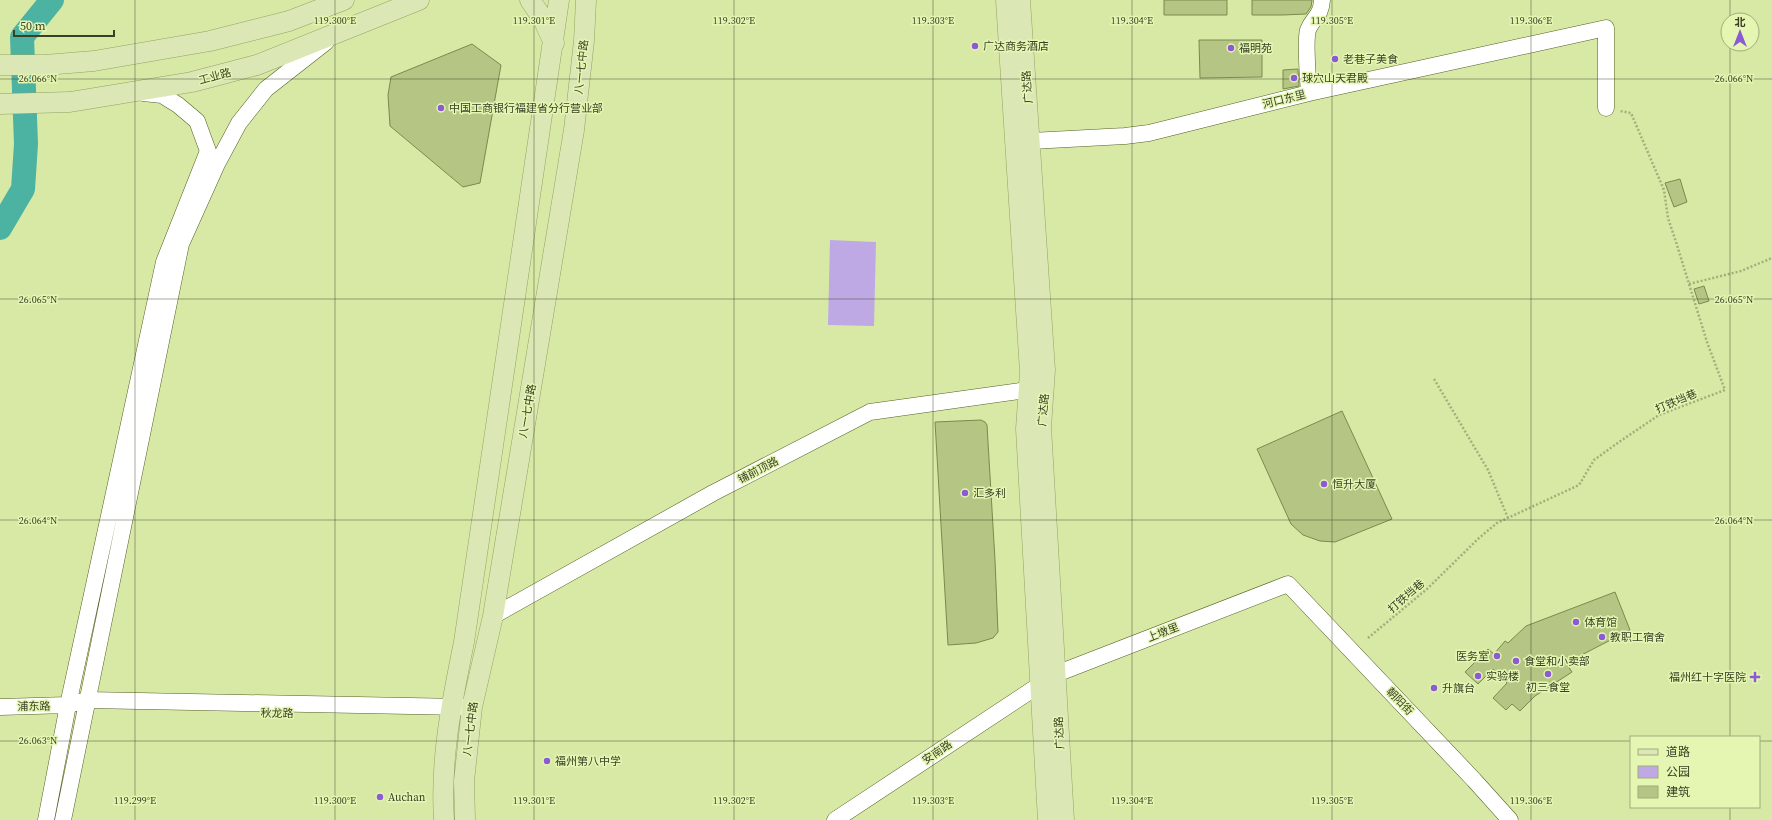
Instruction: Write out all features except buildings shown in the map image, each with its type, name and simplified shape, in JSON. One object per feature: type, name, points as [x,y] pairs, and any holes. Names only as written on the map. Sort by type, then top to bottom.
[{"type":"main road","points":[[5,65],[45,65],[94,61],[210,41],[289,21],[344,0]]},
{"type":"main road","name":"工业路","points":[[8,104],[70,102],[192,82],[257,65],[419,0]]},
{"type":"main road","points":[[530,0],[543,19],[554,43]]},
{"type":"main road","name":"八一七中路","points":[[444,820],[443,772],[450,712],[467,619],[554,43],[559,0]]},
{"type":"main road","name":"八一七中路","points":[[465,820],[464,781],[471,714],[493,616],[574,130],[584,41],[586,0]]},
{"type":"main road","points":[[584,41],[593,26],[601,0]]},
{"type":"main road","name":"广达路","points":[[1006,0],[1030,372],[1037,388]]},
{"type":"main road","name":"广达路","points":[[1020,0],[1031,141],[1037,388],[1026,429],[1048,679],[1064,820]]},
{"type":"main road","name":"广达路","points":[[1048,679],[1048,820]]},
{"type":"street","points":[[1308,93],[1308,31],[1313,21],[1318,16],[1321,9],[1322,0]]},
{"type":"street","name":"河口东里","points":[[1031,141],[1138,135],[1308,93],[1606,28],[1606,108]]},
{"type":"street","points":[[63,820],[181,244],[217,164],[239,123],[266,89],[337,33]]},
{"type":"street","points":[[46,820],[68,705],[152,310],[164,262],[208,152],[198,121],[162,94],[134,92]]},
{"type":"street","name":"铺前顶路","points":[[493,616],[713,493],[870,412],[1037,388]]},
{"type":"street","name":"上墩里","points":[[1048,679],[1288,584]]},
{"type":"street","name":"朝阳街","points":[[1288,584],[1510,820]]},
{"type":"street","name":"安南路","points":[[835,820],[1048,679]]},
{"type":"street","name":"秋龙路","points":[[68,705],[450,712],[471,714]]},
{"type":"street","name":"浦东路","points":[[0,706],[68,705]]},
{"type":"path","name":"打铁垱巷","points":[[1368,638],[1427,589],[1479,538],[1497,523],[1579,485],[1594,460],[1659,416],[1725,390],[1688,284],[1668,218],[1664,190],[1635,120],[1631,113],[1606,108]]},
{"type":"path","points":[[1688,284],[1741,271],[1772,258]]},
{"type":"path","points":[[1434,379],[1488,470],[1508,518]]},
{"type":"green space","points":[[830,240],[876,242],[874,326],[828,325]]},
{"type":"waterway","points":[[0,228],[23,189],[26,144],[22,37],[52,0]]},
{"type":"place","name":"广达商务酒店","points":[[975,46]]},
{"type":"place","name":"福明苑","points":[[1231,48]]},
{"type":"place","name":"老巷子美食","points":[[1335,59]]},
{"type":"place","name":"球穴山天君殿","points":[[1294,78]]},
{"type":"place","name":"中国工商银行福建省分行营业部","points":[[441,108]]},
{"type":"place","name":"恒升大厦","points":[[1324,484]]},
{"type":"place","name":"汇多利","points":[[965,493]]},
{"type":"place","name":"体育馆","points":[[1576,622]]},
{"type":"place","name":"教职工宿舍","points":[[1602,637]]},
{"type":"place","name":"医务室","points":[[1497,656]]},
{"type":"place","name":"食堂和小卖部","points":[[1516,661]]},
{"type":"place","name":"初三食堂","points":[[1548,674]]},
{"type":"place","name":"实验楼","points":[[1478,676]]},
{"type":"place","name":"福州红十字医院","points":[[1755,677]]},
{"type":"place","name":"升旗台","points":[[1434,688]]},
{"type":"place","name":"福州第八中学","points":[[547,761]]},
{"type":"place","name":"Auchan","points":[[380,797]]}]
